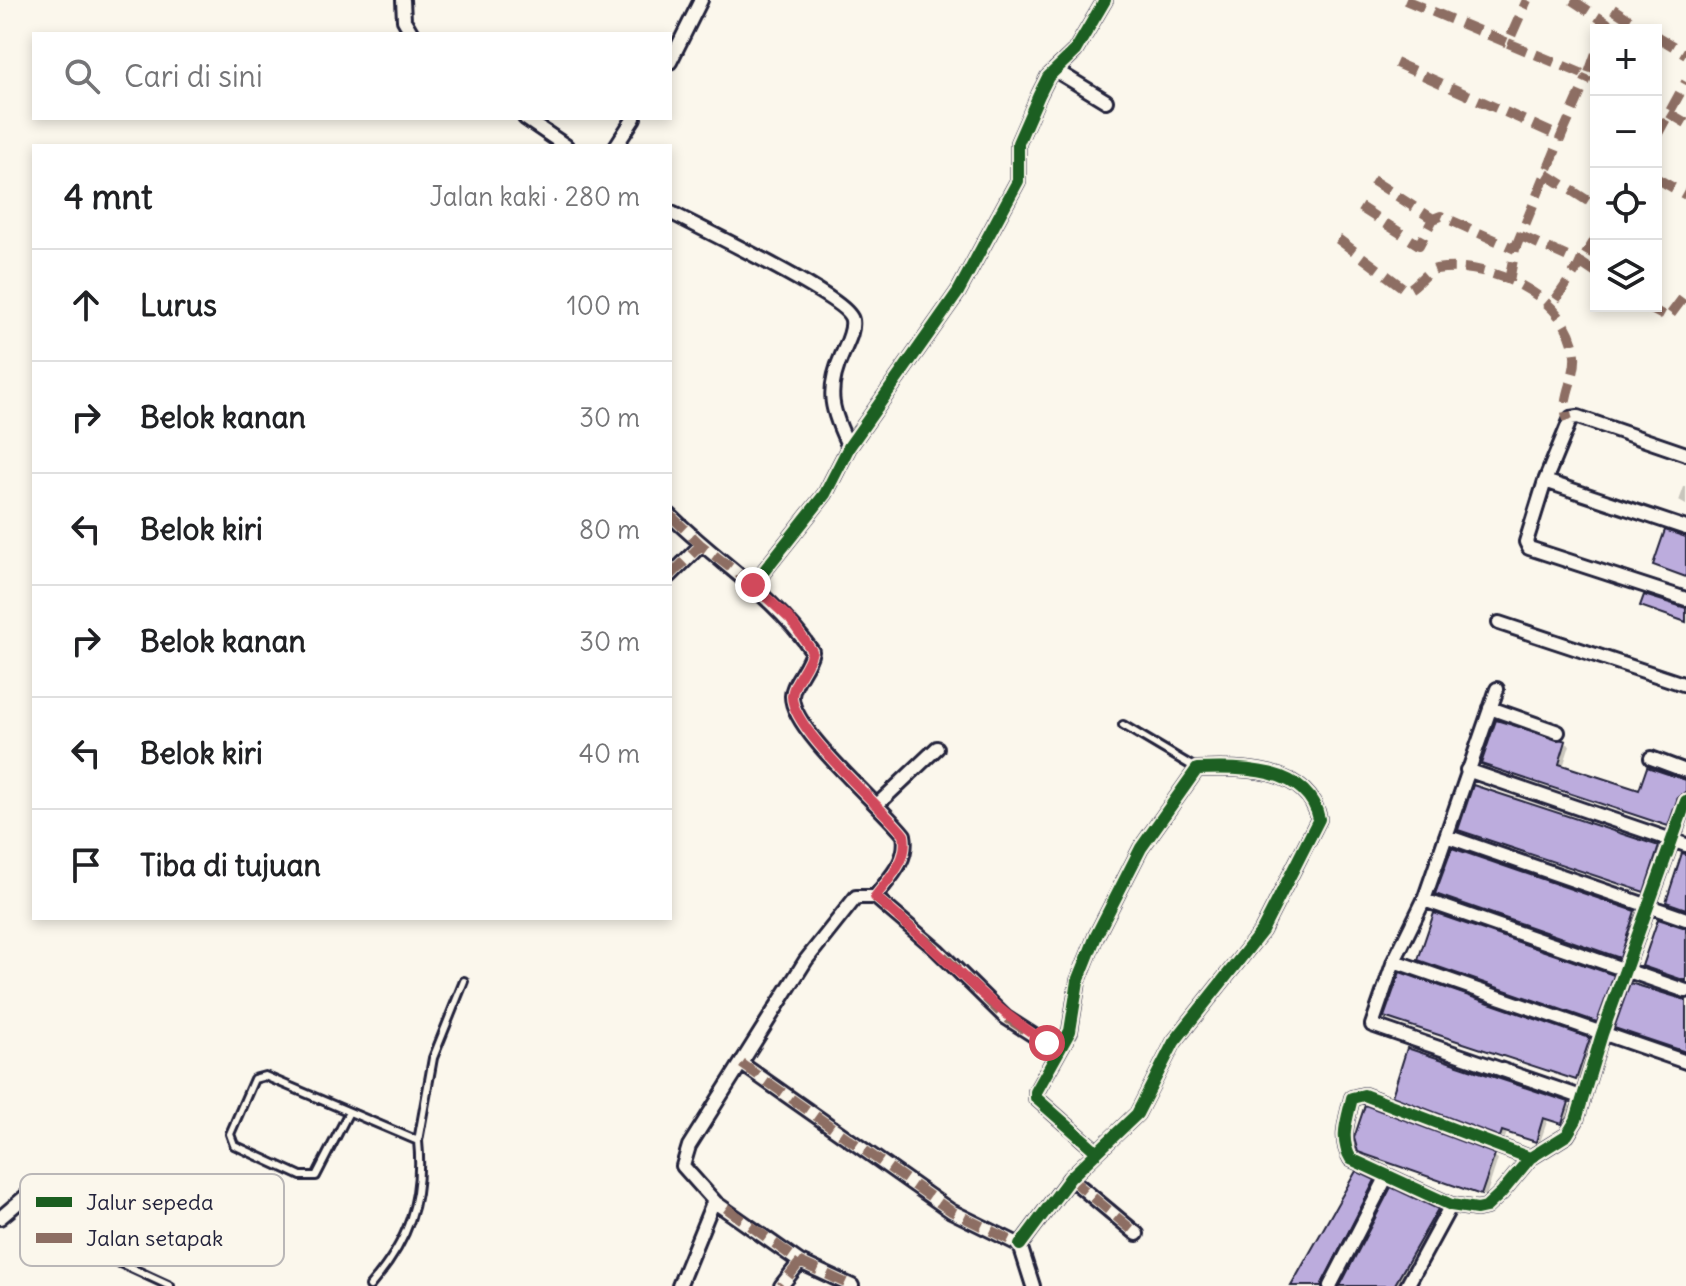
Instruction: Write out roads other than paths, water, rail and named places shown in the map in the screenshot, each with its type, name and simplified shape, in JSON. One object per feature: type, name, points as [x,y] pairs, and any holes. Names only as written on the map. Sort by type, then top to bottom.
[{"type":"street","points":[[403,0],[404,20],[411,32]]},
{"type":"street","points":[[672,58],[701,0]]},
{"type":"street","points":[[753,585],[825,494],[849,447],[958,292],[1018,181],[1018,143],[1039,95],[1055,70],[1075,51],[1105,0]]},
{"type":"street","points":[[1055,70],[1106,101]]},
{"type":"street","points":[[528,120],[563,144]]},
{"type":"street","points":[[617,144],[633,120]]},
{"type":"street","points":[[672,213],[806,283],[848,310],[852,320],[851,336],[835,371],[831,410],[849,447]]},
{"type":"street","points":[[1686,454],[1578,417],[1571,418],[1527,535],[1529,548],[1686,599]]},
{"type":"street","points":[[1545,481],[1686,528]]},
{"type":"street","points":[[672,517],[790,619],[812,651],[810,662],[792,692],[793,705],[835,765],[904,835],[907,847],[901,864],[875,897]]},
{"type":"street","points":[[672,574],[701,545]]},
{"type":"street","points":[[1499,623],[1686,685]]},
{"type":"street","points":[[1497,689],[1424,900],[1394,961],[1372,1022],[1374,1028],[1581,1097]]},
{"type":"street","points":[[1490,708],[1558,732]]},
{"type":"street","points":[[877,805],[937,748]]},
{"type":"street","points":[[1651,758],[1686,771]]},
{"type":"street","points":[[1020,1245],[1070,1178],[1137,1114],[1174,1042],[1262,931],[1319,819],[1308,792],[1275,775],[1239,767],[1197,769],[1141,848],[1096,936],[1078,981],[1070,1031],[1038,1085],[1036,1098],[1096,1151]]},
{"type":"street","points":[[1467,770],[1686,845]]},
{"type":"street","points":[[1530,1158],[1358,1094],[1352,1098],[1344,1134],[1351,1159],[1451,1205],[1486,1207],[1530,1158],[1571,1130],[1602,1034],[1686,801]]},
{"type":"street","points":[[1446,836],[1686,919]]},
{"type":"street","points":[[852,1286],[800,1262],[716,1203],[683,1166],[684,1158],[828,928],[856,897],[875,897],[937,950],[1005,1017],[1058,1051]]},
{"type":"street","points":[[1424,900],[1686,991]]},
{"type":"street","points":[[1394,961],[1686,1062]]},
{"type":"street","points":[[742,1064],[951,1211],[1020,1245],[1033,1286]]},
{"type":"street","points":[[1330,1286],[1387,1176]]},
{"type":"street","points":[[1070,1178],[1137,1234]]},
{"type":"street","points":[[0,1218],[20,1201]]},
{"type":"street","points":[[679,1286],[712,1205],[716,1203]]},
{"type":"street","points":[[1407,1286],[1451,1205]]},
{"type":"street","points":[[781,1286],[800,1262]]},
{"type":"lane","points":[[1123,725],[1197,769]]},
{"type":"lane","points":[[370,1286],[397,1254],[410,1221],[420,1181],[418,1141],[433,1058],[464,981]]},
{"type":"lane","points":[[349,1112],[316,1176],[301,1176],[234,1145],[230,1134],[254,1079],[265,1076],[418,1141]]},
{"type":"lane","points":[[127,1266],[170,1286]]}]
